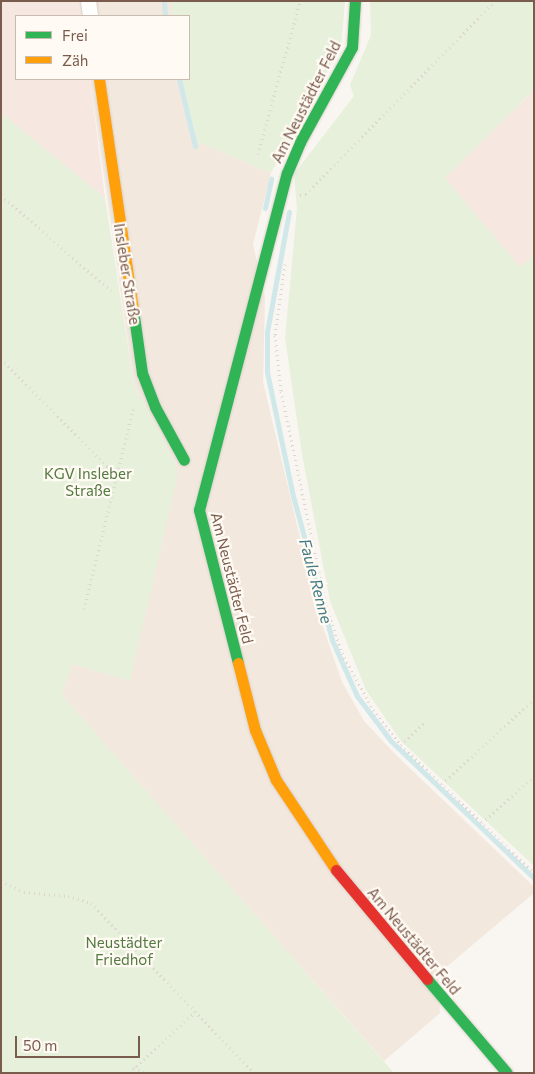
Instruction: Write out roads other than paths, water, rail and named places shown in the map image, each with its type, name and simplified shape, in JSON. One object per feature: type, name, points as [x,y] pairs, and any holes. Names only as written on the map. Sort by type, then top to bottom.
[{"type":"street","points":[[88,1],[90,15]]},
{"type":"street","name":"Am Neustädter Feld","points":[[355,1],[356,23],[352,47],[295,152],[280,199],[199,510],[243,689],[265,757],[303,824],[350,888],[507,1073]]},
{"type":"street","name":"Insleber Straße","points":[[99,80],[132,309],[148,391],[184,460]]},
{"type":"waterway","name":"Faule Renne","points":[[164,1],[165,15]]},
{"type":"waterway","name":"Faule Renne","points":[[179,80],[195,146]]},
{"type":"waterway","name":"Faule Renne","points":[[265,208],[271,179]]},
{"type":"waterway","name":"Faule Renne","points":[[289,212],[267,332],[267,372],[293,496],[332,640],[357,696],[391,741],[534,878]]},
{"type":"park label","name":"KGV Insleber Straße","points":[[88,482]]},
{"type":"park label","name":"Neustädter Friedhof","points":[[124,950]]}]
